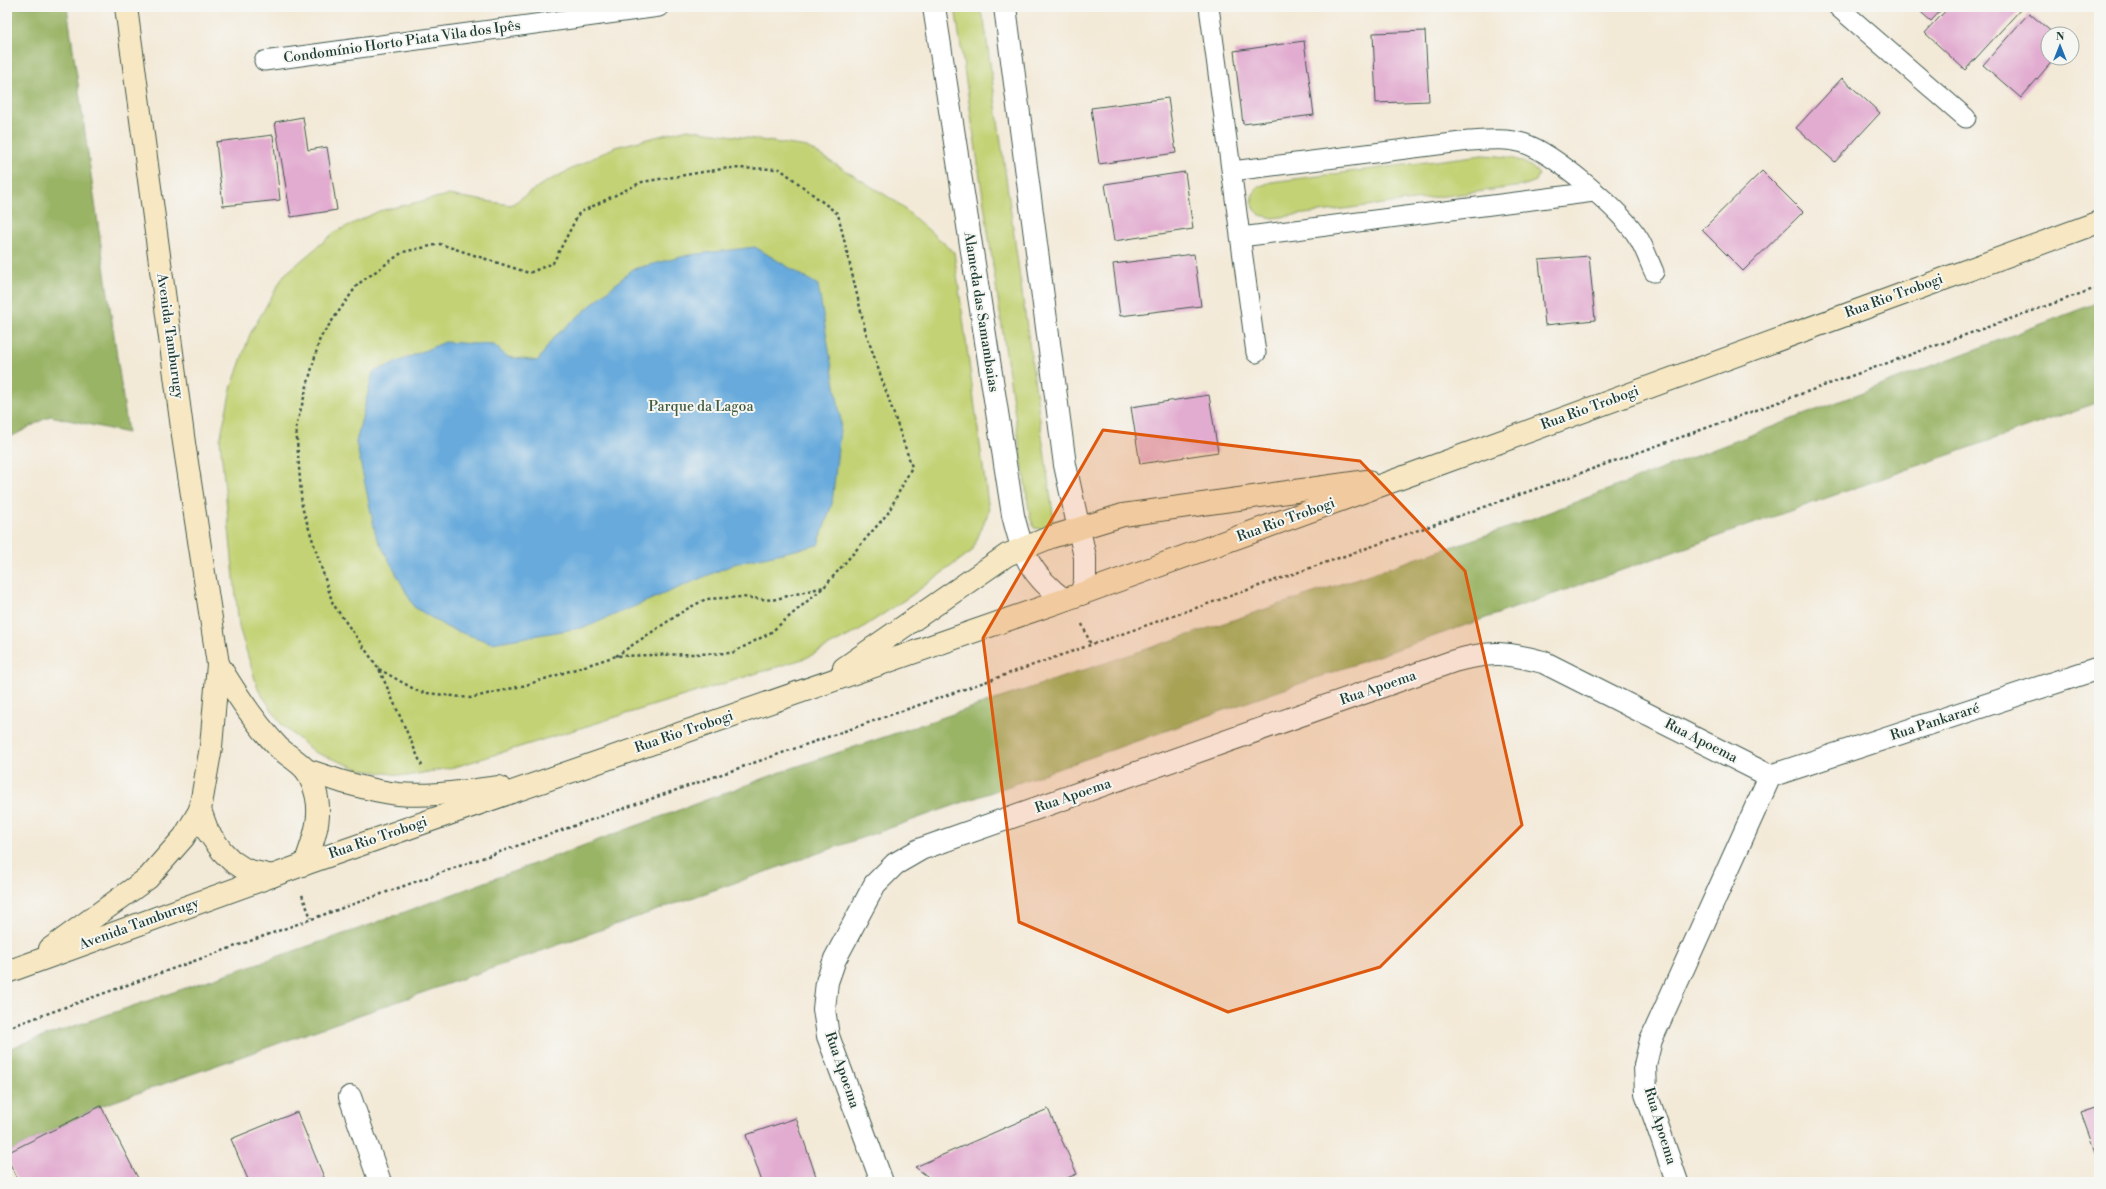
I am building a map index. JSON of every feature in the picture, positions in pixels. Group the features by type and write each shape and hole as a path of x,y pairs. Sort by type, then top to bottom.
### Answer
{"main road":[{"name":"Avenida Tamburugy","path":"126,7 184,444 218,664 211,748 200,810"},
{"name":"Rua Rio Trobogi","path":"305,864 1072,597 1415,473 1872,303 2099,222"},
{"path":"818,685 1007,555 1022,547 1077,528 1123,515 1415,473"},
{"name":"Avenida Tamburugy","path":"7,972 305,864 317,829 319,809 316,792 306,770 280,748 257,722 239,699 218,664"},
{"path":"306,770 360,787 399,794 434,794 541,782"},
{"path":"200,810 208,832 222,851 232,861 246,870 272,876"},
{"path":"28,964 148,878 184,837 200,810"}],"street":[{"name":"Alameda das Samambaias","path":"934,7 1013,515 1022,547 1035,575 1046,586 1072,597"},
{"path":"1004,7 1065,465 1077,528 1085,557 1086,570 1072,597"},
{"name":"Rua Apoema","path":"882,1182 828,1036 824,1008 827,982 835,959 875,884 895,864 922,849 1454,661 1482,654 1512,654 1543,662 1770,776 1651,1040 1645,1065 1646,1093 1677,1182"},
{"name":"Rua Pankararé","path":"1770,776 2099,668"},
{"path":"350,1097 380,1182"}],"lane":[{"name":"Condomínio Horto Piata Vila dos Ipês","path":"264,62 659,7"},
{"path":"1209,7 1256,353"},
{"path":"1838,7 1966,118"},
{"path":"1232,170 1468,141 1495,139 1523,143 1548,155 1622,216 1639,240 1654,272"},
{"path":"1241,237 1594,192"}],"path":[{"path":"434,794 379,669 333,604 302,507 296,427 320,338 358,284 403,252 440,244 529,273 554,263 579,214 642,182 728,168 780,169 838,214 866,333 912,467 888,513 825,586 770,633 732,652 616,656"},
{"path":"7,1028 468,863 1567,478 2099,287"},
{"path":"379,669 419,692 470,698 526,685 616,656 685,610 706,599 742,597 772,600 825,586"}],"highlighted area":[{"path":"1103,430 1360,461 1465,571 1522,825 1380,967 1228,1012 1019,922 983,638"}],"green space":[{"path":"7,7 67,7 128,433 50,416 7,439"},
{"path":"955,7 978,7 984,20 1053,514 1052,524 1044,529 1034,528 1030,517"},
{"name":"Parque da Lagoa","path":"688,129 807,147 895,201 954,252 989,511 972,551 909,597 856,632 806,658 455,767 407,776 362,770 314,752 281,724 258,689 239,627 220,440 231,389 250,334 284,275 335,232 379,211 448,195 511,205 542,184 615,147"},
{"path":"1482,155 1513,158 1527,164 1539,174 1536,181 1523,186 1273,218 1260,215 1253,207 1252,196 1258,187 1271,182"},
{"path":"2099,302 2099,402 101,1106 7,1153 7,1049 367,926 792,768 1513,526"}],"water":[{"path":"755,247 818,285 841,421 832,504 818,545 737,563 586,627 492,643 448,628 414,607 376,536 356,442 373,372 445,342 494,345 507,357 538,361 553,338 633,269 689,255"}],"building":[{"path":"1915,7 1944,7 1931,21"},
{"path":"1949,7 2018,7 2021,9 1965,70 1925,33"},
{"path":"2029,13 2044,26 2040,26 2040,66 2048,66 2021,98 1983,65"},
{"path":"1425,31 1429,101 1376,103 1373,33"},
{"path":"1304,41 1314,115 1243,124 1234,51"},
{"path":"1842,78 1880,113 1835,162 1796,128"},
{"path":"1168,98 1176,153 1099,164 1091,108"},
{"path":"303,117 308,150 327,147 337,210 291,217 275,122"},
{"path":"273,135 280,200 223,206 216,142"},
{"path":"1762,171 1803,212 1743,271 1702,230"},
{"path":"1185,172 1193,229 1114,241 1105,184"},
{"path":"1194,254 1201,306 1120,316 1113,264"},
{"path":"1589,256 1595,320 1545,325 1539,260"},
{"path":"1209,395 1218,452 1140,464 1131,407"},
{"path":"101,1106 140,1182 19,1182 7,1158 7,1153"},
{"path":"2099,1107 2099,1163 2081,1113"},
{"path":"1048,1109 1077,1174 1057,1182 929,1182 927,1176 915,1167"},
{"path":"297,1112 326,1182 249,1182 231,1139"},
{"path":"796,1118 818,1182 762,1182 746,1135"}]}
